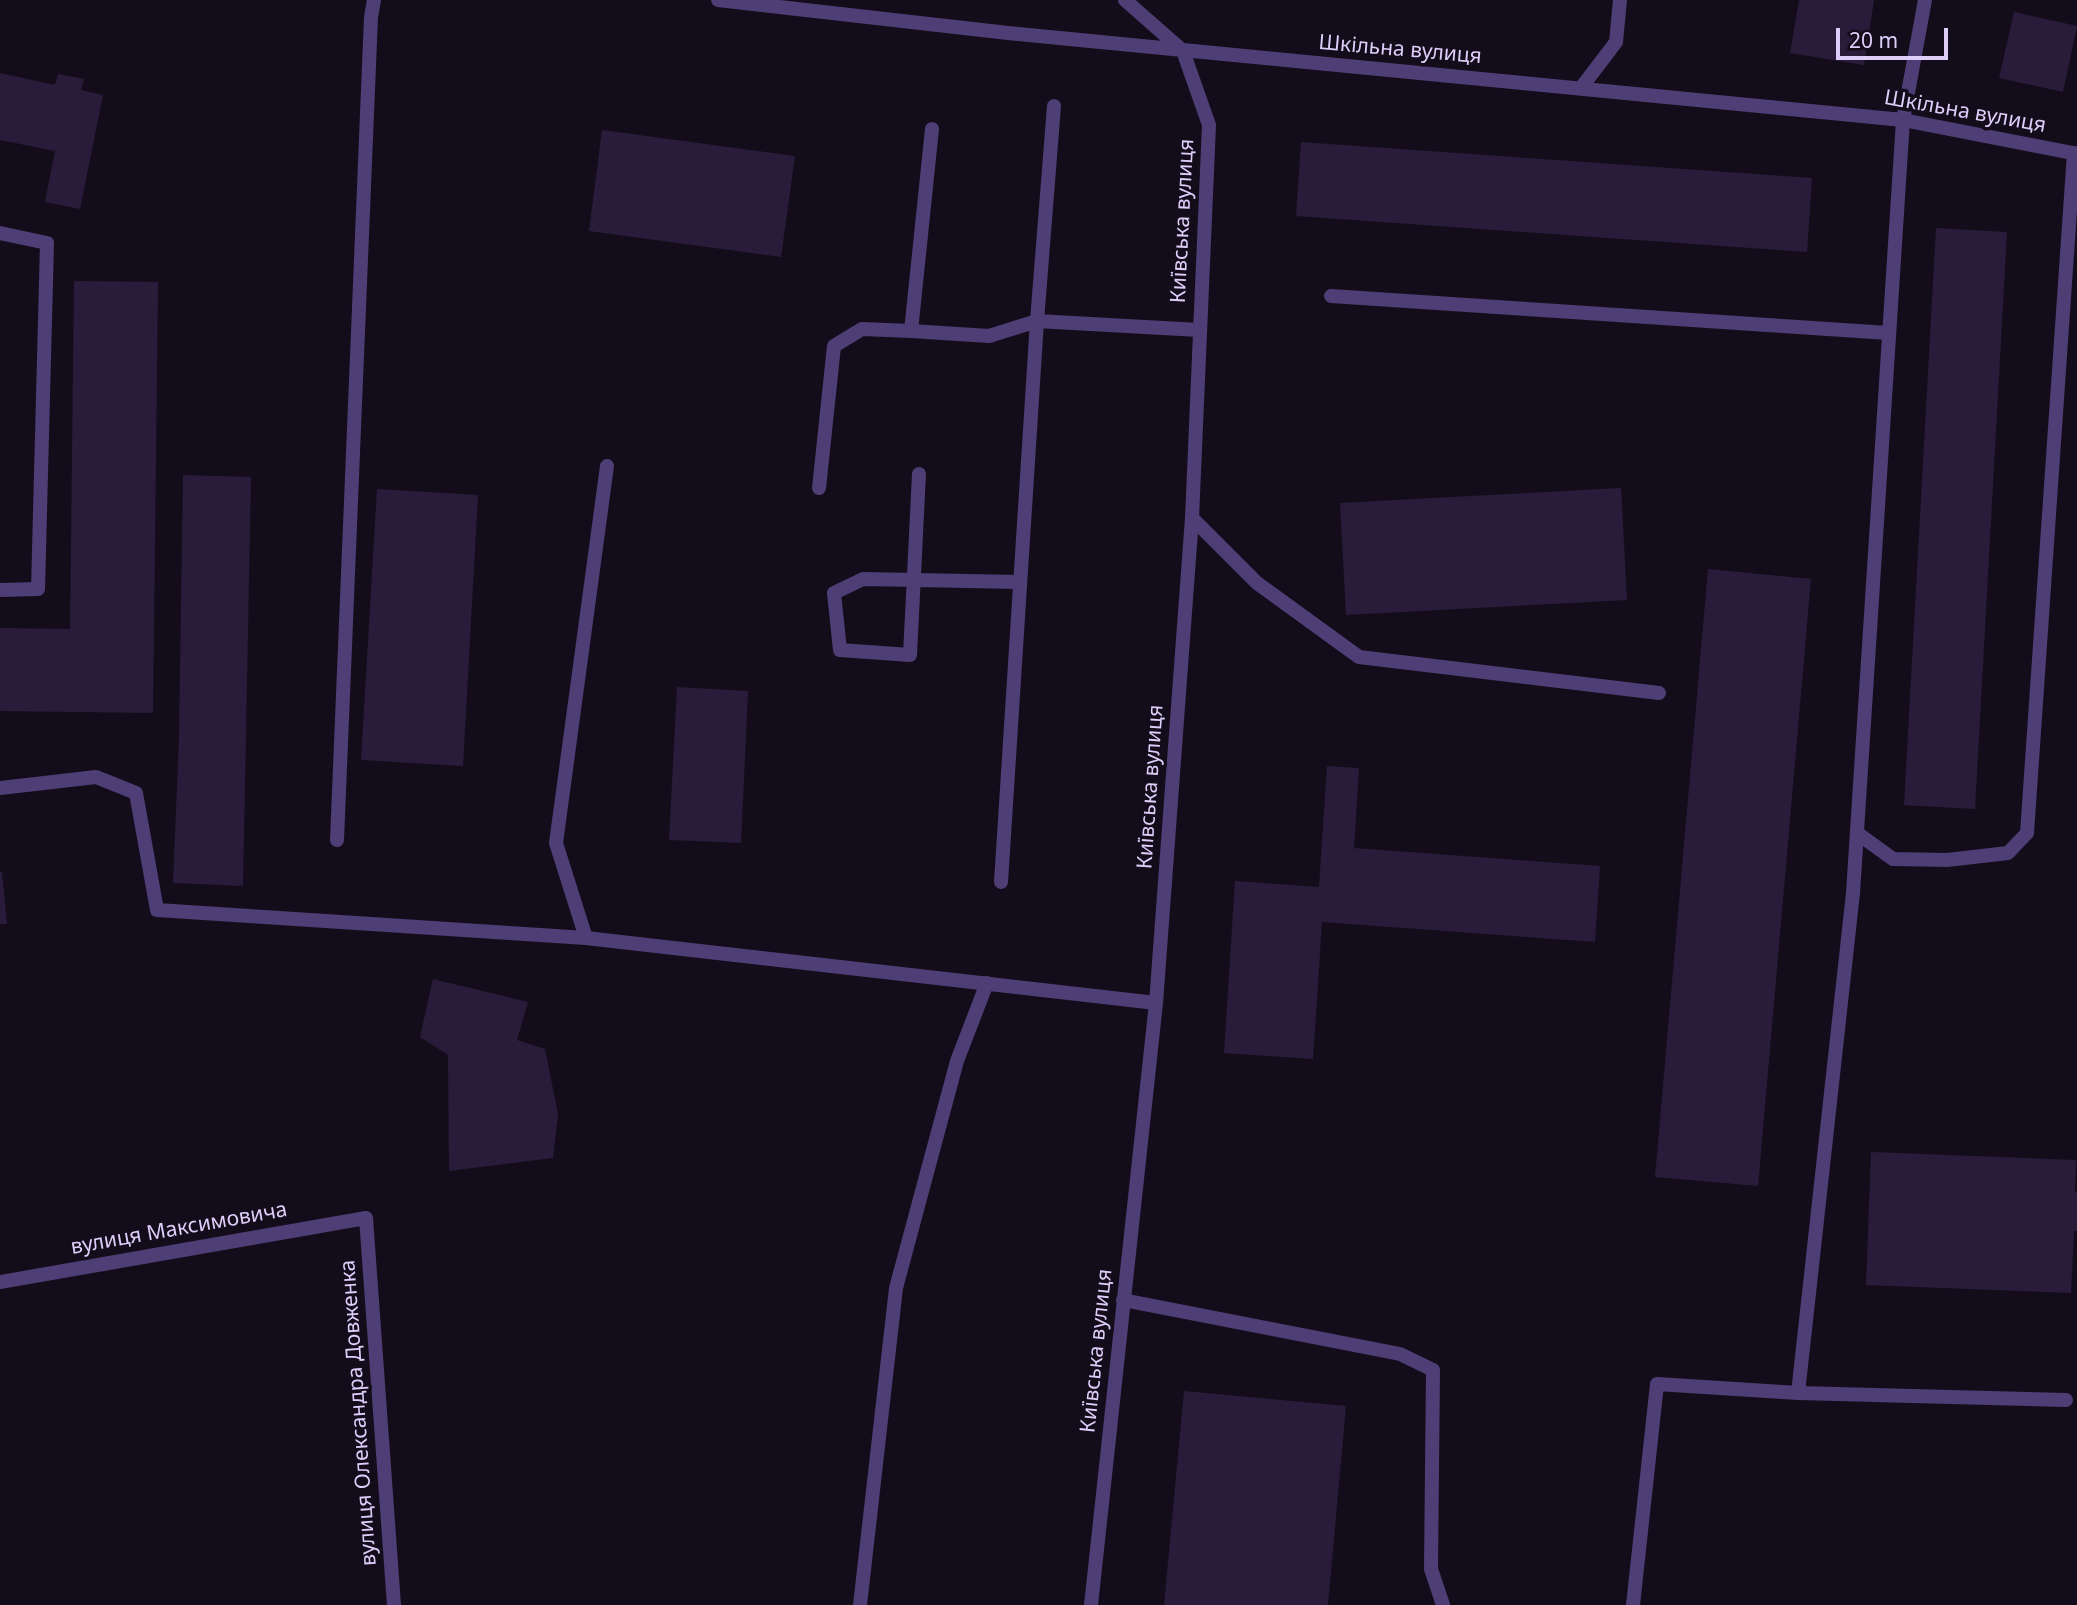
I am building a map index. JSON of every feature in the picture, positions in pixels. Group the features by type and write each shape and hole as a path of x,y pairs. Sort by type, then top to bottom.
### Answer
{"street":[{"path":"337,839 371,17 374,0"},
{"name":"Шкільна вулиця","path":"718,0 1183,51 1903,120 2075,153"},
{"name":"Київська вулиця","path":"1091,1605 1156,1003 1192,518 1209,125 1183,51 1125,0"},
{"path":"1581,88 1616,42 1620,0"},
{"path":"1798,1392 1853,893 1903,120 1926,0"},
{"path":"1001,882 1037,321 1054,106"},
{"path":"912,331 932,129"},
{"path":"1857,833 1893,859 1947,860 2008,853 2026,833 2075,153"},
{"path":"0,233 47,243 38,589 0,590"},
{"path":"1331,296 1888,333"},
{"path":"819,488 834,346 862,329 989,336 1037,321 1199,330"},
{"path":"586,938 556,843 607,466"},
{"path":"919,474 914,579 910,655 840,650 834,593 863,579 914,579 1020,582"},
{"path":"1192,518 1257,583 1359,657 1658,693"},
{"path":"0,788 96,777 136,793 157,910 586,938 1156,1003"},
{"path":"860,1605 896,1288 957,1061 987,984"},
{"name":"вулиця Максимовича","path":"0,1282 366,1218"},
{"name":"вулиця Олександра Довженка","path":"366,1218 394,1605"},
{"path":"1123,1300 1400,1354 1433,1370 1431,1569 1443,1605"},
{"path":"1633,1605 1657,1384 1798,1392 2066,1400"}],"building":[{"path":"1799,0 1874,0 1864,65 1790,53"},
{"path":"2014,12 2077,26 2063,92 1999,78"},
{"path":"0,73 55,85 58,74 84,79 81,90 103,95 80,209 45,202 55,151 0,140"},
{"path":"602,130 795,156 781,257 589,231"},
{"path":"1301,142 1812,178 1807,252 1296,216"},
{"path":"1936,228 2007,232 1975,809 1904,805"},
{"path":"74,281 158,282 153,713 0,711 0,628 70,629"},
{"path":"183,475 251,477 243,886 173,883 179,737"},
{"path":"1621,488 1627,600 1346,615 1340,503"},
{"path":"377,489 478,495 463,766 361,760"},
{"path":"1708,569 1811,579 1758,1186 1655,1177"},
{"path":"677,687 748,691 741,843 669,840"},
{"path":"1327,766 1359,768 1354,848 1600,866 1595,942 1322,922 1313,1059 1224,1053 1235,881 1319,887"},
{"path":"2,872 7,924 0,924"},
{"path":"433,979 528,1002 517,1040 545,1049 558,1114 553,1158 449,1171 448,1055 420,1037"},
{"path":"1871,1152 2076,1160 2077,1231 2074,1231 2071,1293 1866,1285"},
{"path":"1184,1391 1346,1406 1328,1605 1164,1605"}]}
